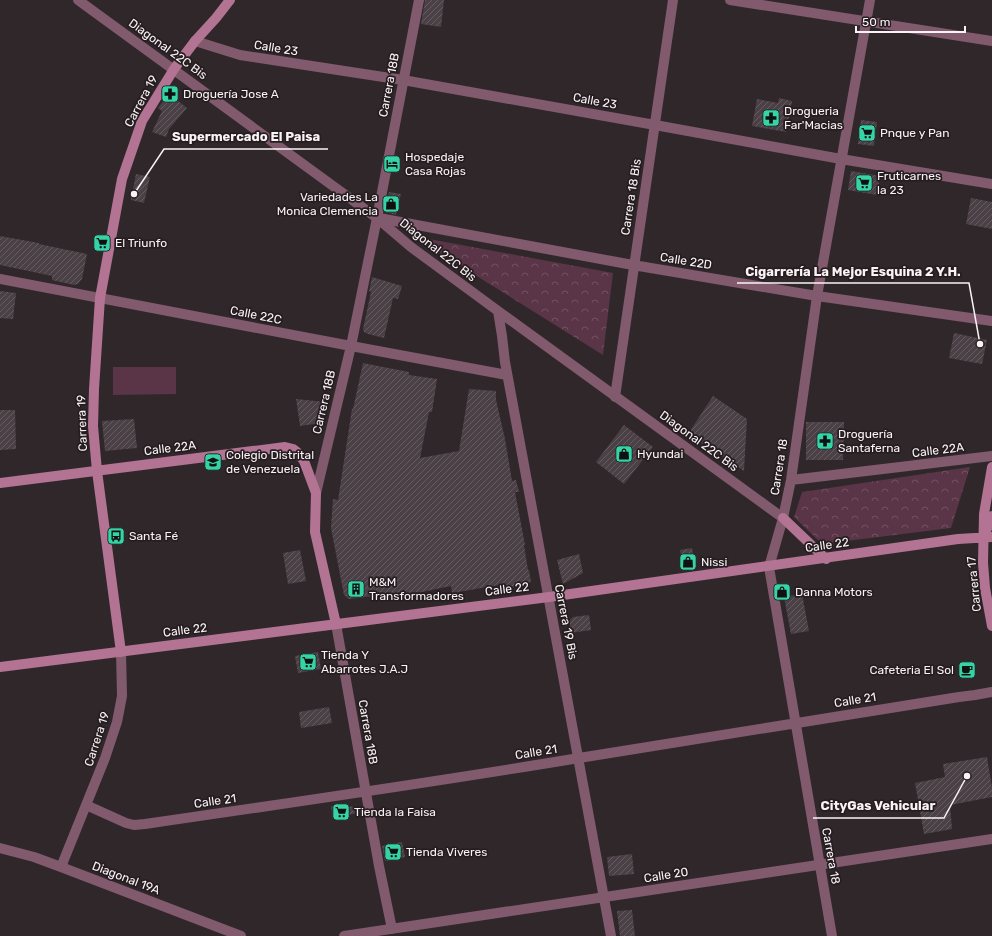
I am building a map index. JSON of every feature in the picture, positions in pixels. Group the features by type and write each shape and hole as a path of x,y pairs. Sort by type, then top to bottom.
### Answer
{"street":[{"name":"Diagonal 22C Bis","path":"78,0 377,218 411,247 498,312 783,518"},
{"name":"Carrera 19","path":"61,867 105,758 117,722 122,696 121,652 97,471 94,426 94,389 100,298 122,179 142,121 174,69 195,41 230,0"},
{"name":"Carrera 18B","path":"392,929 336,624 315,532 316,493 351,346 418,0"},
{"name":"Carrera 18 Bis","path":"615,397 673,0"},
{"path":"730,0 992,41"},
{"name":"Carrera 18","path":"832,936 769,567 783,518 791,480 817,296 870,0"},
{"name":"Calle 23","path":"195,41 240,55 403,80 841,159 992,184"},
{"name":"Calle 22D","path":"377,218 634,265 817,296 992,321"},
{"name":"Calle 22C","path":"0,279 351,346 507,374"},
{"name":"Carrera 19 Bis","path":"498,312 507,374 611,936"},
{"name":"Calle 22A","path":"0,483 285,447 293,449 304,461 316,493"},
{"name":"Calle 22A","path":"791,480 992,456"},
{"name":"Carrera 17","path":"988,538 984,514 992,467"},
{"name":"Carrera 17","path":"992,516 983,563 985,588 992,626"},
{"path":"783,518 826,559"},
{"name":"Calle 22","path":"0,667 549,597 958,540 988,538"},
{"name":"Calle 21","path":"86,805 126,823 134,825 145,824 366,792 992,692"},
{"name":"Calle 20","path":"344,936 992,839"},
{"name":"Diagonal 19A","path":"0,848 34,857 241,936"}],"green space":[{"path":"413,236 613,273 603,355"},
{"path":"113,367 176,367 176,394 113,395"},
{"path":"970,467 951,528 822,544 794,517 802,492"}],"building":[{"path":"425,0 444,0 441,27 421,24"},
{"path":"172,96 187,108 169,129 166,137 152,132 162,111 158,108 164,100"},
{"name":"Drogueria Far'Macias","path":"779,98 792,101 786,132 752,126 757,99 778,103"},
{"name":"Pnque y Pan","path":"861,120 877,122 874,146 858,144"},
{"name":"Fruticarnes la 23","path":"851,171 880,176 877,195 848,190"},
{"path":"136,174 150,177 144,203 131,200"},
{"name":"Variedades La Monica Clemencia","path":"389,192 401,194 396,215 385,212"},
{"path":"971,198 992,202 992,229 966,224"},
{"path":"0,236 87,254 82,279 78,284 74,285 52,280 52,276 0,265"},
{"path":"372,277 402,286 398,299 393,298 384,338 368,334 364,332 363,329 371,292 369,291"},
{"path":"0,291 16,293 13,319 0,318"},
{"path":"954,333 987,340 982,364 949,358"},
{"path":"363,363 409,372 409,375 437,379 432,412 429,412 420,458 459,451 469,389 496,391 496,400 505,439 512,481 516,480 519,492 515,492 531,582 526,585 505,588 505,584 452,593 451,586 406,596 405,592 349,599 344,595 331,528 333,499 338,500 352,409"},
{"path":"713,396 747,419 744,471 688,434"},
{"path":"296,399 325,402 323,417 314,424 300,426"},
{"path":"0,410 15,410 16,449 0,450"},
{"path":"134,419 137,448 105,451 102,421"},
{"name":"Droguería Santaferna","path":"806,422 844,422 843,460 806,460"},
{"name":"Hyundai","path":"624,425 653,447 624,484 596,462"},
{"path":"692,548 695,564 683,566 680,550"},
{"path":"300,550 306,581 288,584 283,553"},
{"path":"579,554 583,573 563,584 557,560"},
{"path":"802,594 809,631 791,634 784,597"},
{"path":"589,615 591,630 570,633 570,620 573,617"},
{"name":"Tienda Y Abarrotes J.A.J","path":"318,652 321,669 298,673 295,656"},
{"path":"329,707 332,723 301,728 299,712"},
{"path":"987,757 992,797 950,805 952,829 924,834 915,783 945,777 943,764"},
{"name":"Tienda la Faisa","path":"331,806 362,807 363,812 333,818"},
{"name":"Tienda Viveres","path":"402,842 405,857 385,861 382,846"},
{"path":"632,854 634,874 609,876 607,857"},
{"path":"632,910 635,936 620,936 617,911"}],"place":[{"name":"Droguería Jose A","path":"170,94"},
{"name":"Drogueria Far'Macias","path":"771,118"},
{"name":"Pnque y Pan","path":"867,133"},
{"name":"Hospedaje Casa Rojas","path":"392,164"},
{"name":"Fruticarnes la 23","path":"864,183"},
{"name":"Supermercado El Paisa","path":"134,194"},
{"name":"Variedades La Monica Clemencia","path":"391,204"},
{"name":"El Triunfo","path":"102,243"},
{"name":"Cigarrería La Mejor Esquina 2 Y.H.","path":"980,344"},
{"name":"Droguería Santaferna","path":"825,441"},
{"name":"Hyundai","path":"624,454"},
{"name":"Colegio Distrital de Venezuela","path":"213,462"},
{"name":"Santa Fé","path":"116,536"},
{"name":"Nissi","path":"688,562"},
{"name":"M&M Transformadores","path":"356,589"},
{"name":"Danna Motors","path":"782,592"},
{"name":"Tienda Y Abarrotes J.A.J","path":"308,662"},
{"name":"Cafeteria El Sol","path":"967,670"},
{"name":"CityGas Vehicular","path":"967,776"},
{"name":"Tienda la Faisa","path":"341,812"},
{"name":"Tienda Viveres","path":"393,852"}]}
